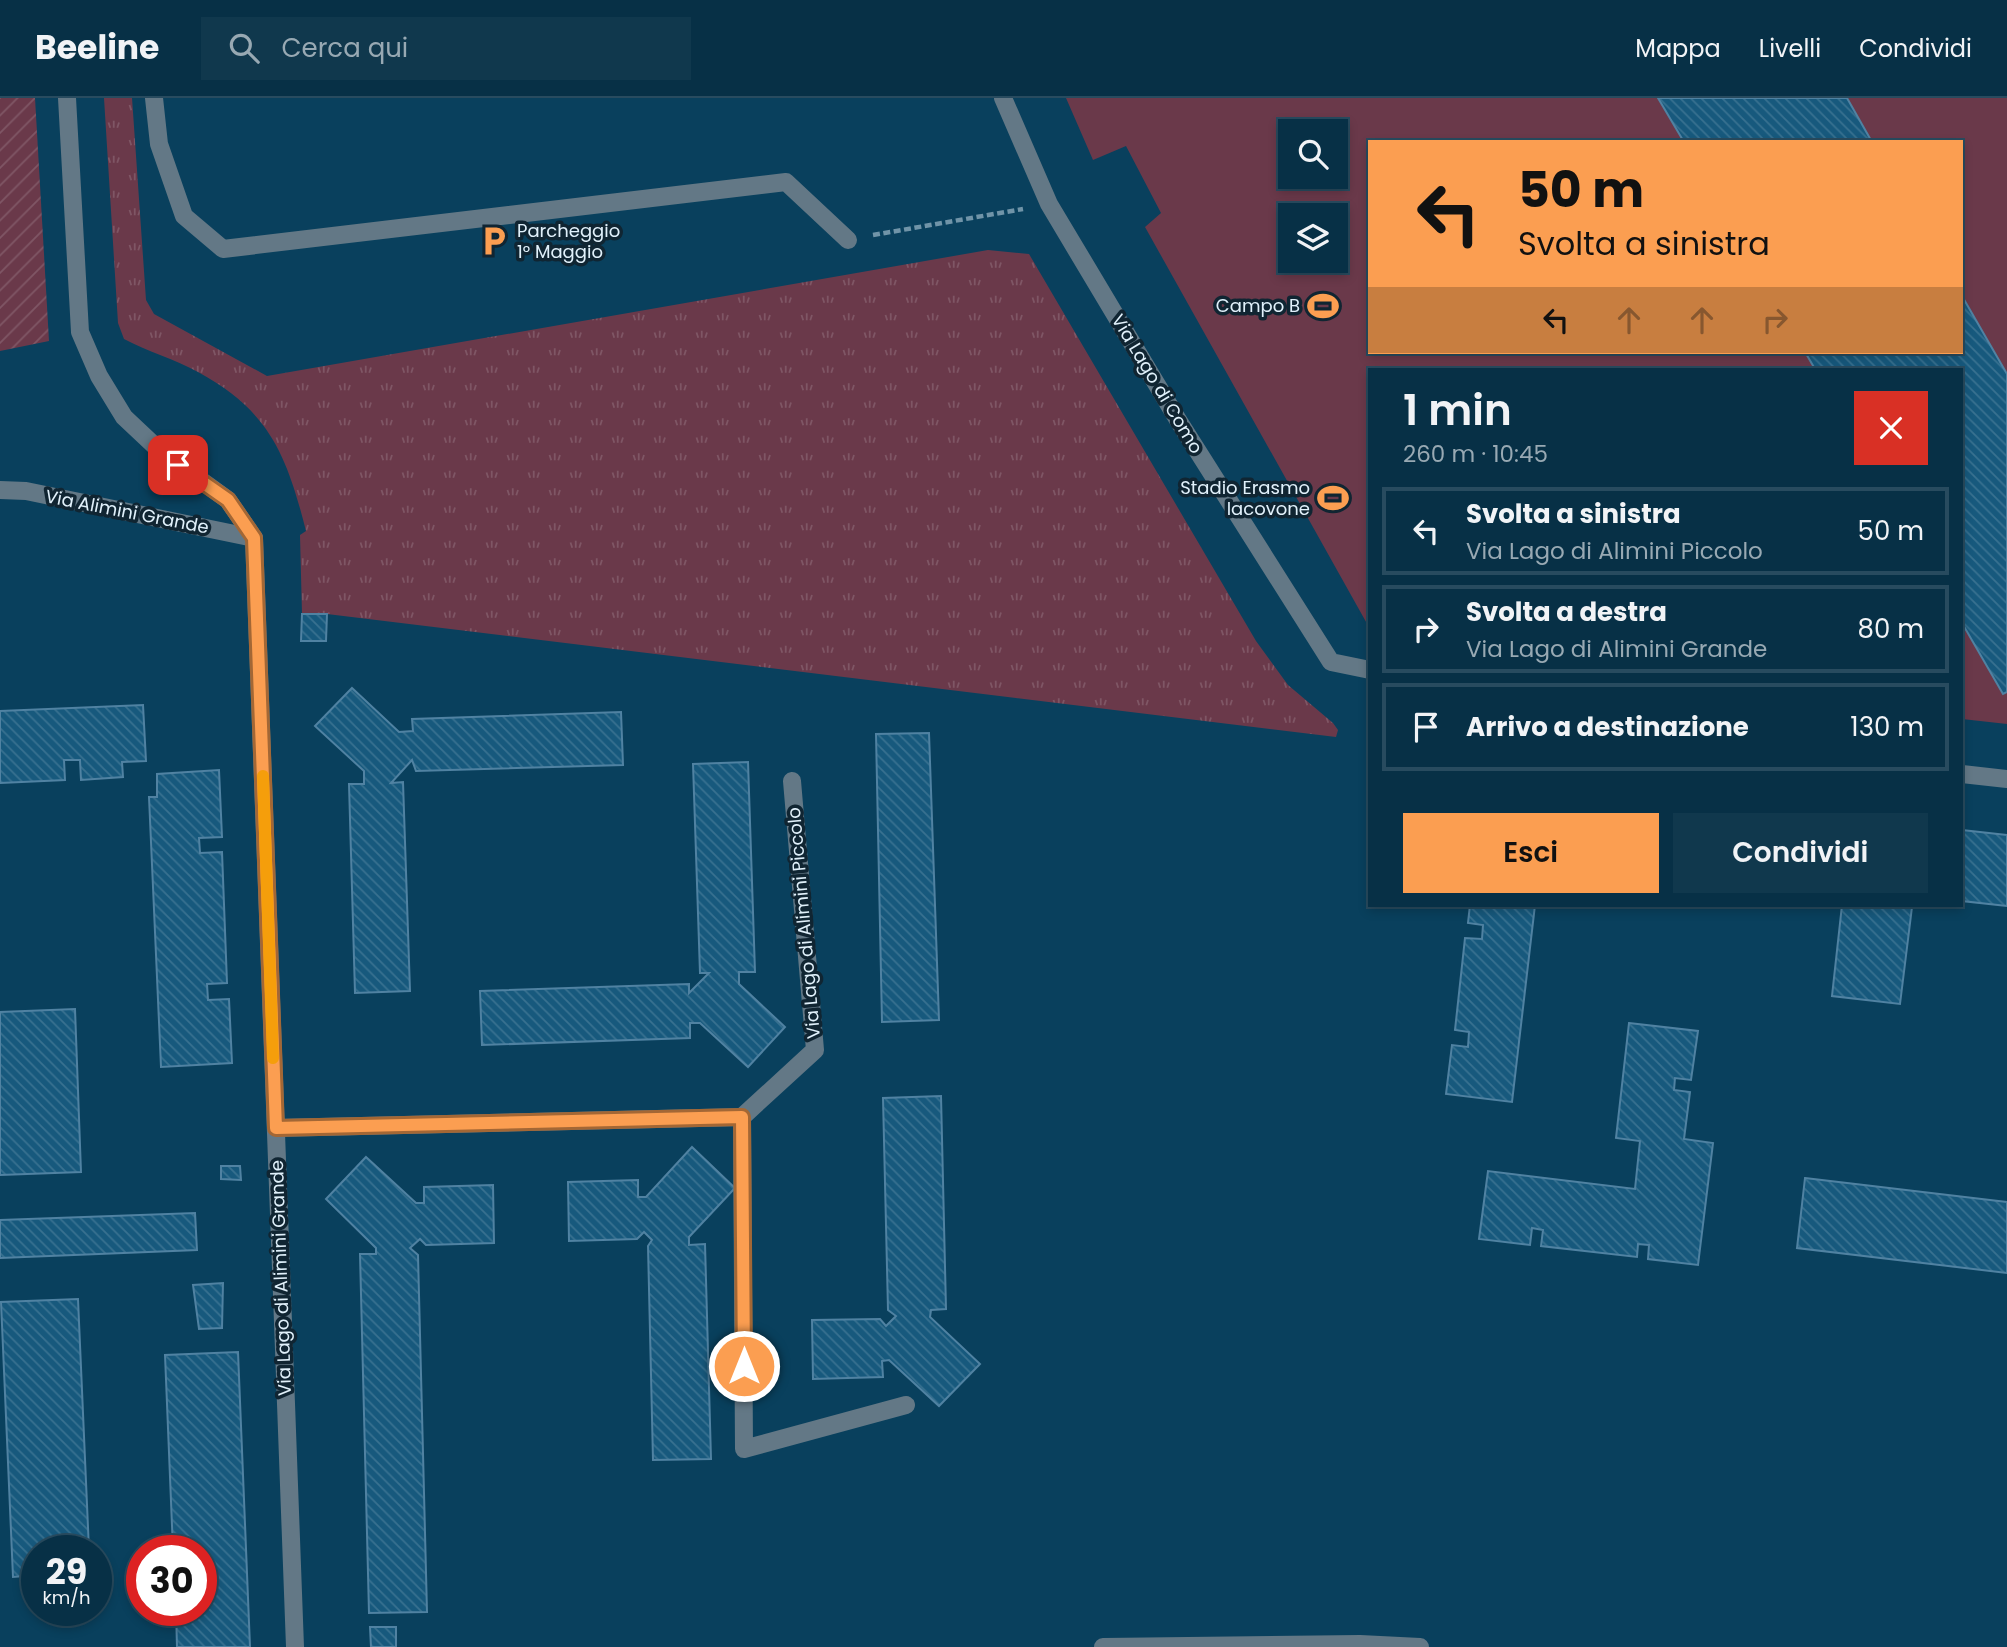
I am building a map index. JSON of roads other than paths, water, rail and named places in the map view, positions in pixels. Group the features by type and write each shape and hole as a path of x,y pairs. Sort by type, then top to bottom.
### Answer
{"street":[{"path":"67,98 80,332 94,365 124,417 158,449 228,500 254,538"},
{"path":"154,98 159,144 184,216 223,249 786,181 848,240"},
{"name":"Via Lago di Como","path":"1003,98 1049,204 1178,419 1331,662 1368,670"},
{"name":"Via Alimini Grande","path":"0,490 26,491 254,538"},
{"name":"Via Lago di Alimini Grande","path":"254,538 295,1647"},
{"path":"1963,774 2007,779"},
{"name":"Via Lago di Alimini Piccolo","path":"742,1117 815,1050 792,780"},
{"path":"276,1128 742,1117 744,1450 905,1405"},
{"path":"1103,1647 1360,1644 1420,1647"}],"place":[{"name":"Parcheggio 1° Maggio","path":"494,241"},
{"name":"Campo B","path":"1323,306"},
{"name":"Stadio Erasmo Iacovone","path":"1333,498"}]}
